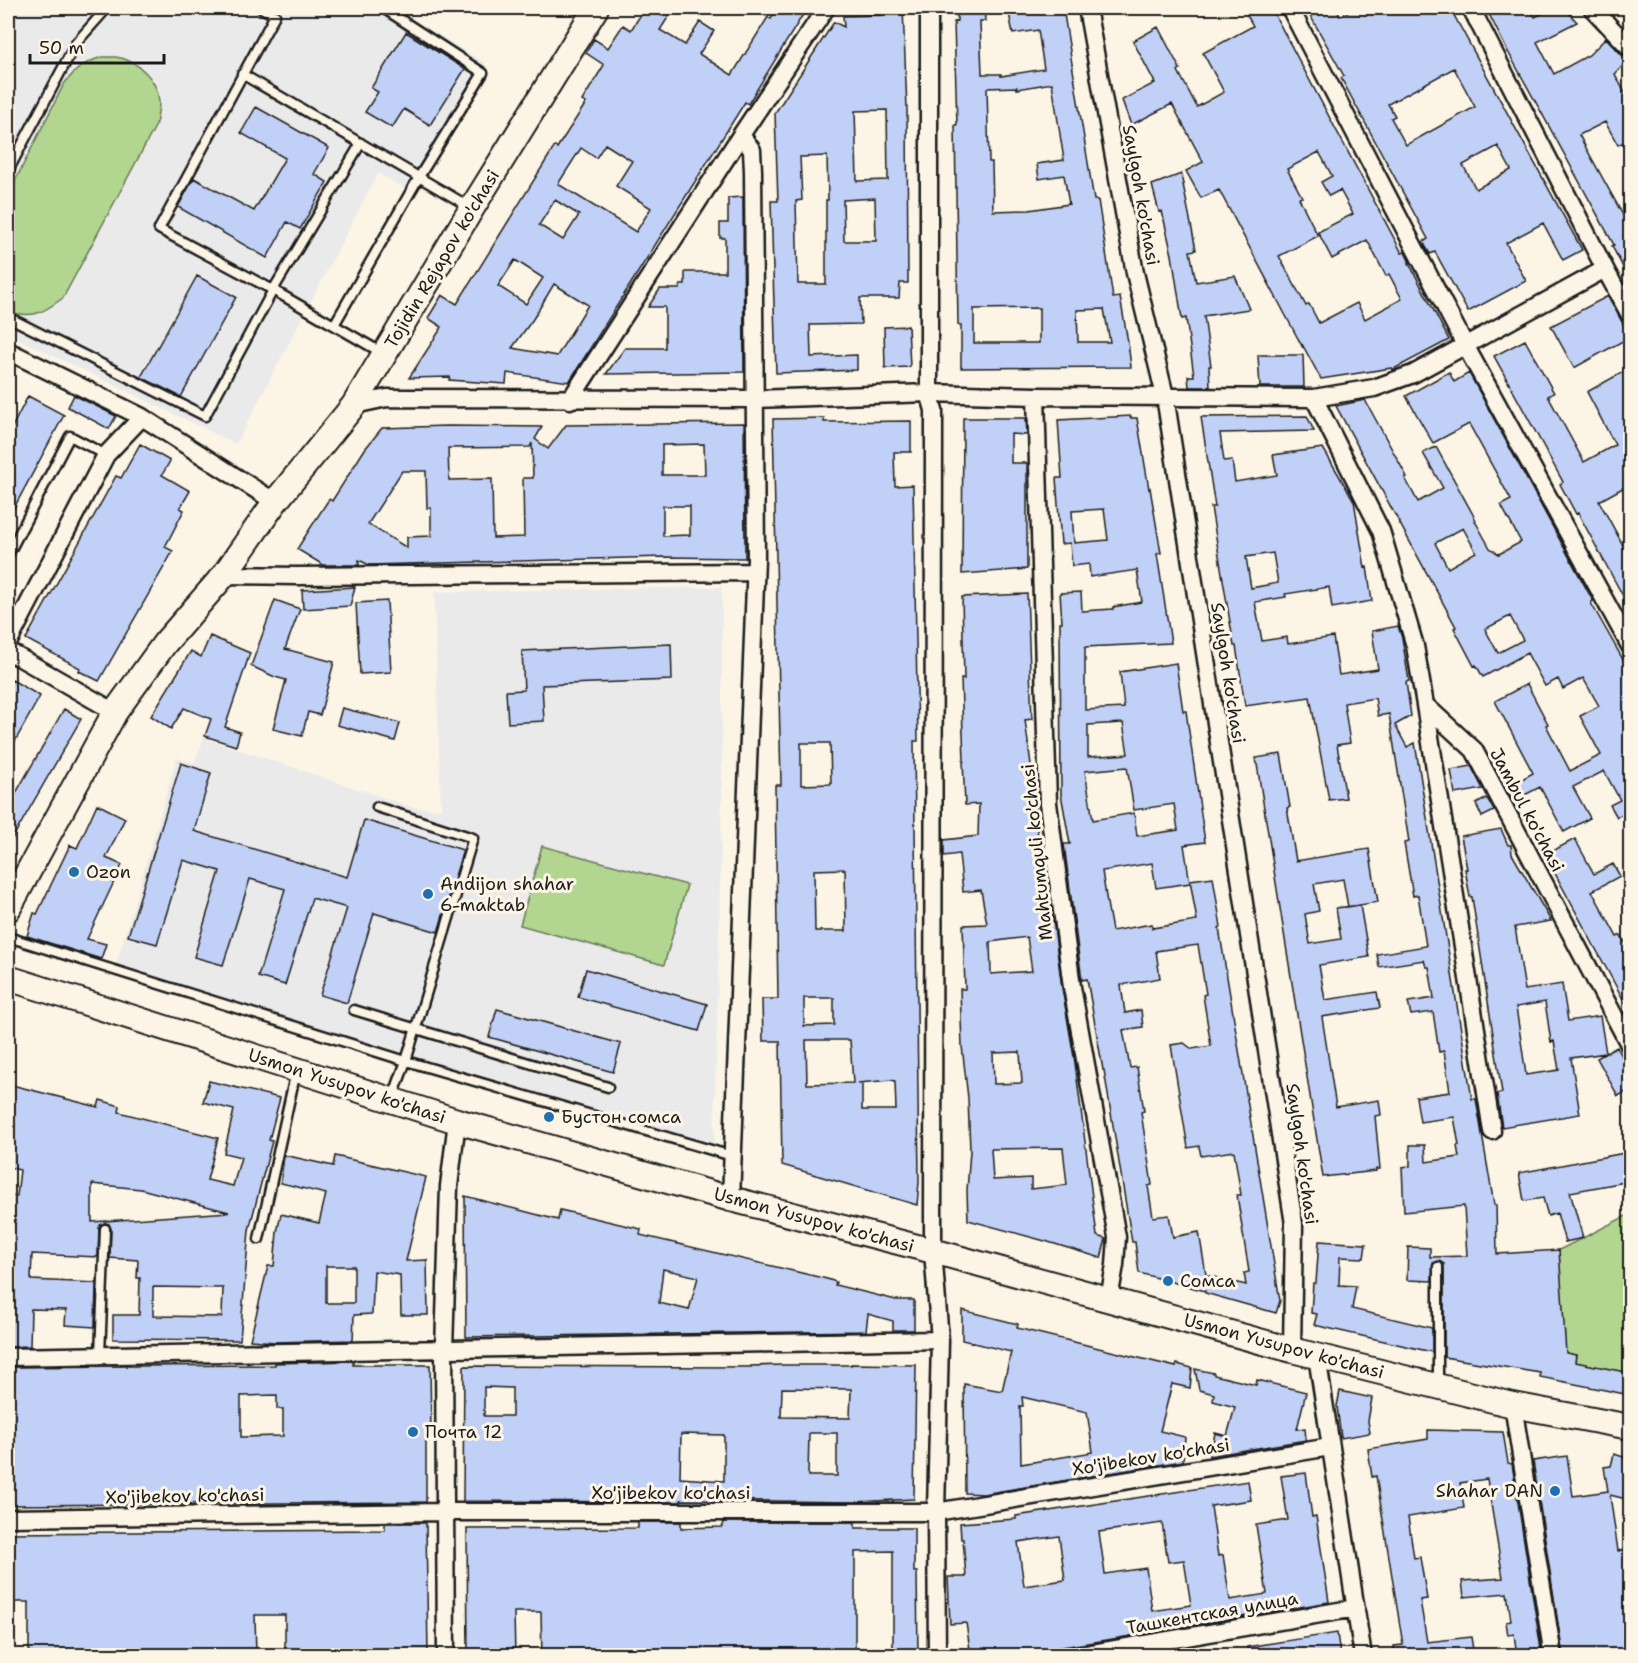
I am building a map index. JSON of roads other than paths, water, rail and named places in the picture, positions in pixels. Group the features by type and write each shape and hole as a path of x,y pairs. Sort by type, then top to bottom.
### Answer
{"main road":[{"name":"Tojidin Rejapov ko'chasi","path":"8,909 115,712 165,643 224,575 275,502 354,405 596,8"},
{"name":"Usmon Yusupov ko'chasi","path":"8,978 457,1121 731,1198 1292,1350 1514,1405 1630,1427"}],"street":[{"path":"570,400 826,8"},
{"path":"929,8 929,393 934,410 933,1251 940,1340 936,1512 937,1656"},
{"name":"Saylgoh ko'chasi","path":"1087,8 1134,273 1164,396 1294,1224 1292,1350"},
{"path":"1290,8 1465,345 1630,646"},
{"path":"1471,8 1630,315"},
{"path":"1592,8 1630,48"},
{"path":"731,1198 756,559 753,171 752,150 741,135"},
{"path":"354,405 387,398 754,399 929,393 1314,398 1374,388 1413,374 1605,269"},
{"path":"8,351 142,417 275,502"},
{"name":"Mahtumquli ko'chasi","path":"1036,396 1048,803 1072,987 1117,1237 1109,1299"},
{"path":"1314,398 1381,531 1415,646 1492,1131"},
{"path":"8,643 106,455 142,417"},
{"path":"224,575 755,572"},
{"path":"8,651 115,712"},
{"name":"Jambul ko'chasi","path":"1425,705 1474,750 1630,1046"},
{"path":"446,1656 444,1350 449,1186 457,1121"},
{"path":"8,1357 940,1340"},
{"path":"1317,1356 1363,1656"},
{"path":"1514,1405 1553,1656"},
{"name":"Xo'jibekov ko'chasi","path":"8,1518 445,1512 936,1512 1330,1447"},
{"name":"Ташкентская улица","path":"1075,1656 1356,1608"}],"lane":[{"path":"8,171 76,43 107,8"},
{"path":"261,8 275,15 159,229 273,290 384,354"},
{"path":"334,325 419,177 483,73 383,8"},
{"path":"242,74 472,208"},
{"path":"8,317 205,416 273,290 361,143"},
{"path":"8,555 70,436 106,455"},
{"path":"377,807 473,838 392,1101"},
{"path":"8,938 406,1061 732,1156"},
{"path":"354,1010 608,1087"},
{"path":"259,1239 296,1070"},
{"path":"100,1355 105,1229"},
{"path":"1438,1267 1438,1386"}],"place":[{"name":"Ozon","path":"74,872"},
{"name":"Andijon shahar 6-maktab","path":"428,894"},
{"name":"Бустон сомса","path":"549,1117"},
{"name":"Сомса","path":"1168,1281"},
{"name":"Почта 12","path":"413,1432"},
{"name":"Shahar DAN","path":"1555,1491"}]}
